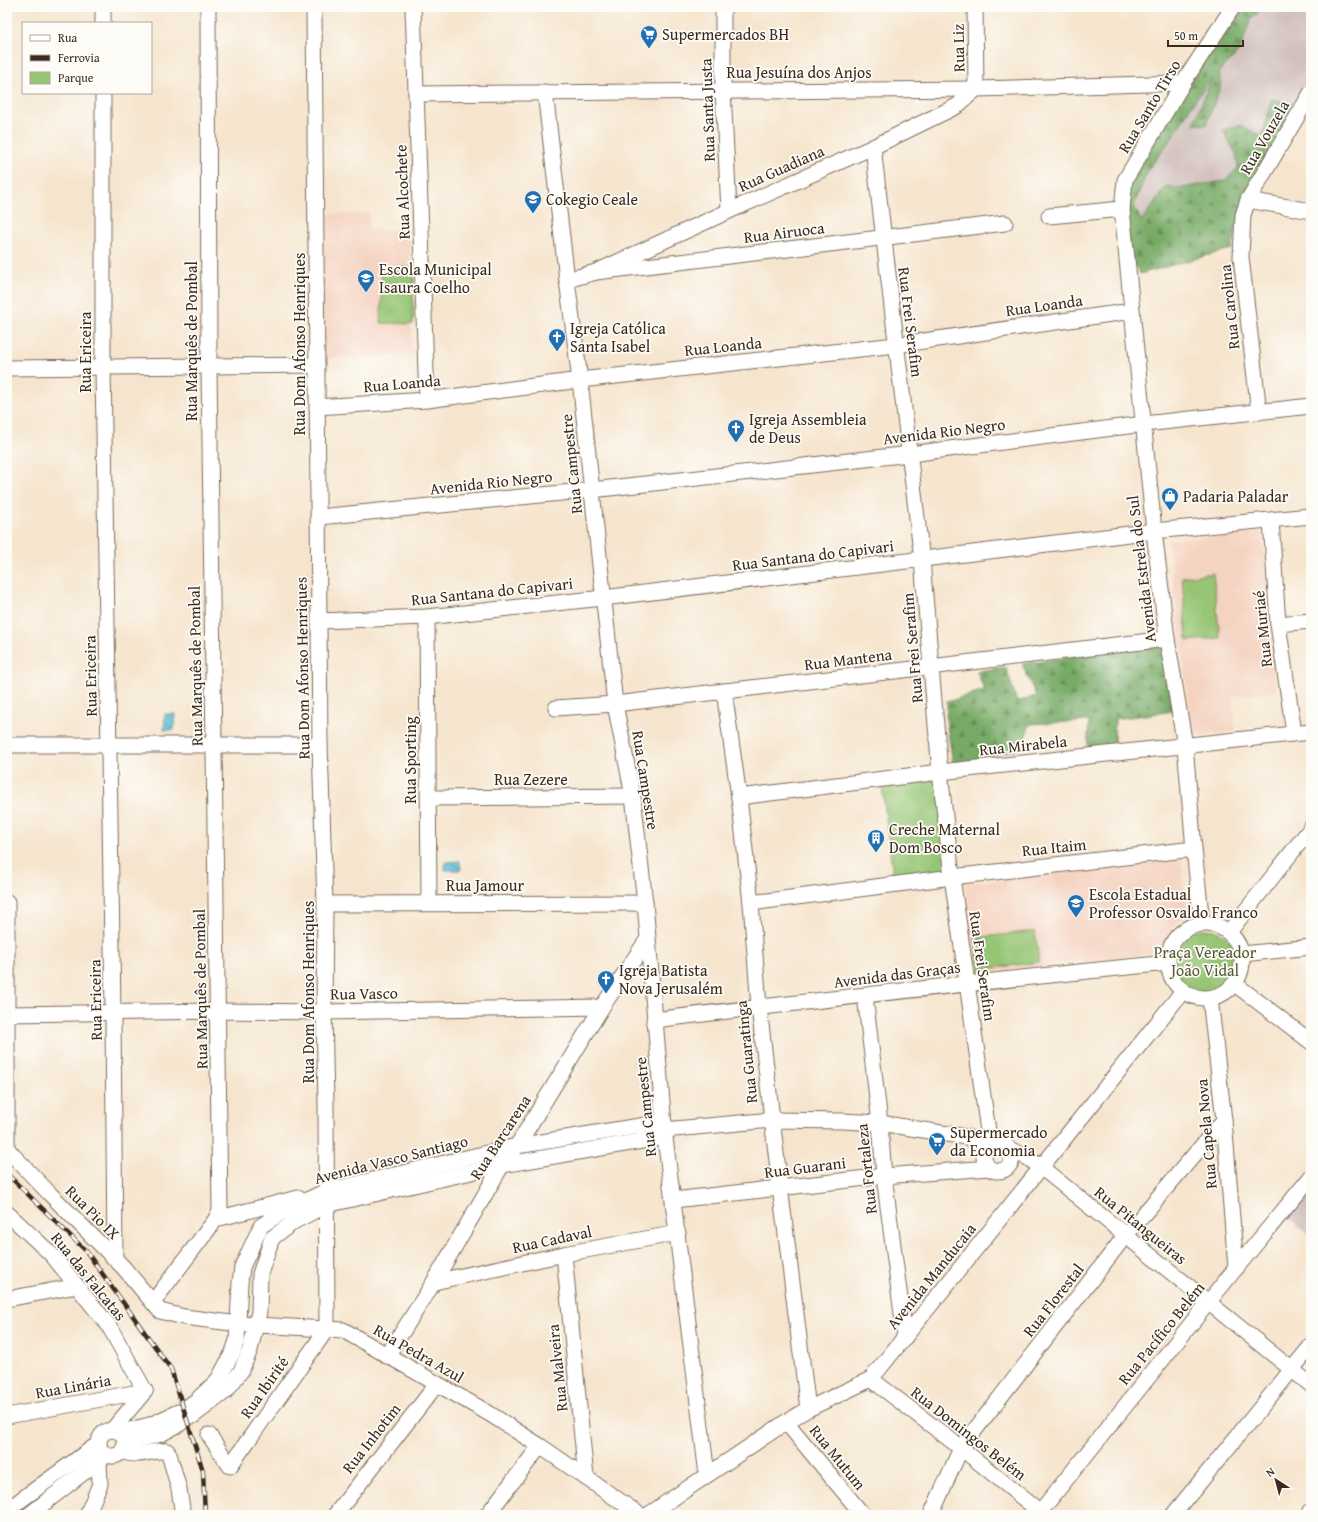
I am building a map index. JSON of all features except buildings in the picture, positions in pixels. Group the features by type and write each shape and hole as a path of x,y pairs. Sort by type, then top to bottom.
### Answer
{"street":[{"path":"103,7 103,22"},
{"name":"Rua Marquês de Pombal","path":"153,1302 216,1218 220,1210 209,366 208,7"},
{"name":"Rua Dom Afonso Henriques","path":"314,7 320,745 326,904 324,1012 327,1329"},
{"name":"Rua Alcochete","path":"413,7 427,400"},
{"name":"Rua Santa Justa","path":"722,7 723,91 729,211"},
{"name":"Rua Liz","path":"975,7 976,88"},
{"name":"Rua Santo Tirso","path":"1122,209 1125,180 1183,83 1233,7"},
{"name":"Rua Jesuína dos Anjos","path":"416,94 976,88 1183,83"},
{"name":"Rua Guadiana","path":"596,272 873,147 957,106 976,88"},
{"name":"Rua Campestre","path":"545,92 580,380 615,704 633,796 645,903 664,1130 674,1200 707,1475"},
{"name":"Rua Vouzela","path":"1248,200 1311,93"},
{"name":"Rua Ericeira","path":"103,94 103,367 114,1012 115,1259"},
{"name":"Rua Frei Serafim","path":"873,147 922,560 940,772 952,877 968,983 989,1147"},
{"path":"1248,200 1311,211"},
{"name":"Rua Carolina","path":"1248,200 1243,215 1241,257 1259,412"},
{"path":"1049,216 1122,209"},
{"name":"Avenida Estrela do Sul","path":"1122,209 1154,531 1167,639 1185,746 1202,924"},
{"name":"Rua Airuoca","path":"567,280 596,272 1005,223"},
{"name":"Rua Loanda","path":"317,407 427,400 580,380 896,345 1132,311"},
{"path":"7,368 317,365"},
{"name":"Avenida Rio Negro","path":"318,517 592,490 910,454 1144,424 1311,406"},
{"name":"Rua Santana do Capivari","path":"319,621 427,616 603,598 1154,531 1311,516"},
{"name":"Rua Muriaé","path":"1271,521 1278,624 1294,733"},
{"name":"Rua Sporting","path":"427,616 429,903"},
{"path":"1278,624 1311,621"},
{"name":"Rua Mantena","path":"556,708 615,704 1167,639"},
{"name":"Rua Guaratinga","path":"724,691 739,797 751,903 759,1007 808,1409"},
{"name":"Rua Mirabela","path":"739,797 940,772 1311,732"},
{"path":"7,745 320,745"},
{"name":"Rua Zezere","path":"428,798 633,796"},
{"path":"1229,932 1311,828"},
{"name":"Rua Itaim","path":"751,903 952,877 1194,849"},
{"path":"7,902 7,1149"},
{"name":"Rua Jamour","path":"326,904 645,903"},
{"path":"1202,924 1216,926 1229,932 1235,939 1242,954 1242,967 1239,977 1234,984 1219,996 1210,998 1192,996 1183,991 1172,979 1168,963 1168,954 1177,937 1184,930 1202,924"},
{"name":"Rua Barcarena","path":"387,1356 434,1282 502,1165 517,1146 602,1007 648,940"},
{"path":"1242,954 1311,947"},
{"name":"Avenida das Graças","path":"654,1020 968,983 1168,963"},
{"path":"1234,984 1311,1042"},
{"name":"Avenida Manducaia","path":"648,1515 786,1422 808,1409 871,1379 1038,1166 1183,991"},
{"name":"Rua Fortaleza","path":"865,996 880,1123 884,1176 905,1337"},
{"name":"Rua Capela Nova","path":"1210,998 1224,1120 1236,1268"},
{"name":"Rua Vasco","path":"8,1014 218,1011 324,1012 602,1007"},
{"name":"Avenida Vasco Santiago","path":"101,1453 99,1440 104,1432 120,1439 161,1434 185,1414 218,1380 233,1352 237,1340 242,1267 261,1226 279,1214 326,1198 517,1146 664,1130 772,1120 843,1120 880,1123 974,1139 989,1147"},
{"name":"Rua Florestal","path":"931,1515 961,1448 1126,1236 1224,1120"},
{"name":"Avenida Vasco Santiago","path":"185,1414 226,1391 241,1371 250,1350 256,1325 260,1274 272,1238 326,1198 502,1165 664,1130"},
{"path":"989,1168 986,1165 983,1156 989,1147 994,1143 1002,1144 1028,1158 1038,1166"},
{"name":"Rua Pio IX","path":"7,1149 115,1259 153,1302"},
{"path":"1009,1149 1012,1157 1009,1165"},
{"name":"Rua Guarani","path":"674,1200 884,1176 989,1168 998,1172 1006,1169 1009,1165 1038,1166"},
{"name":"Rua Pitangueiras","path":"1038,1166 1311,1385"},
{"name":"Rua Pacífico Belém","path":"1042,1514 1208,1303 1311,1177"},
{"path":"216,1218 249,1210 326,1198"},
{"path":"249,1210 261,1220 261,1226"},
{"name":"Rua das Falcatas","path":"7,1213 52,1255 109,1326 145,1391"},
{"name":"Rua Cadaval","path":"434,1282 564,1254 678,1233"},
{"name":"Rua Malveira","path":"564,1254 586,1478"},
{"path":"7,1299 77,1286"},
{"name":"Rua Pedra Azul","path":"153,1302 160,1311 184,1317 238,1324 343,1330 490,1414 540,1446 640,1515"},
{"name":"Rua Ibirité","path":"209,1434 230,1466 327,1329"},
{"path":"1173,1515 1311,1346"},
{"name":"Rua Domingos Belém","path":"871,1379 961,1448 1042,1514"},
{"name":"Rua Inhotim","path":"335,1515 437,1384"},
{"path":"145,1391 120,1439 129,1454 142,1455 167,1450 179,1489 183,1515"},
{"name":"Rua Linária","path":"7,1416 145,1391"},
{"name":"Rua Mutum","path":"786,1422 862,1515"},
{"name":"Avenida Vasco Santiago","path":"7,1510 101,1453 114,1456 120,1439"},
{"path":"486,1515 540,1446"},
{"path":"87,1515 100,1484 101,1453"},
{"name":"Avenida Vasco Santiago","path":"29,1515 101,1453"},
{"path":"1308,1515 1311,1511"}],"shaded area":[{"path":"1240,7 1311,7 1311,82 1254,184 1241,215 1233,250 1131,268 1124,209 1165,117"},
{"name":"Escola Municipal Isaura Coelho","path":"369,213 369,230 410,229 412,356 322,358 320,214"},
{"path":"1262,531 1277,691 1232,696 1236,731 1193,736 1168,541"},
{"name":"Escola Estadual Professor Osvaldo Franco","path":"1181,859 1188,915 1178,921 1160,952 973,975 965,884"},
{"path":"1311,1183 1311,1237 1285,1215"}],"green space":[{"path":"1245,7 1263,7 1250,21 1240,50 1222,68 1219,75 1222,83 1206,125 1194,124 1211,79 1194,102 1173,136 1148,170 1134,205 1141,221 1166,186 1181,188 1224,181 1238,168 1236,154 1223,130 1240,125 1262,137 1272,99 1299,105 1238,218 1231,249 1140,274 1131,259 1126,218 1130,181 1185,89"},
{"path":"382,267 414,267 413,324 381,323"},
{"path":"1213,573 1220,638 1187,641 1182,577"},
{"path":"1162,643 1174,711 1115,719 1114,745 1087,750 1089,721 1030,724 1021,749 953,764 946,720 947,702 984,690 977,671 1006,667 1017,702 1036,696 1022,664"},
{"path":"938,780 948,869 893,876 882,787"},
{"name":"Praça Vereador João Vidal","path":"1199,929 1211,929 1228,938 1235,949 1237,961 1235,973 1228,984 1211,993 1199,993 1187,988 1178,979 1173,967 1173,955 1178,943 1187,934"},
{"path":"1035,931 1039,962 979,970 975,938"}],"water":[{"path":"165,714 175,714 174,730 164,730"},
{"path":"460,861 461,870 445,870 445,862"}],"waterway":[{"path":"247,1284 256,1253"},
{"path":"15,1515 44,1494"}],"railway":[{"path":"7,1174 86,1251 171,1369 203,1471 205,1515"}],"place":[{"name":"Supermercados BH","path":"649,49"},
{"name":"Cokegio Ceale","path":"533,214"},
{"name":"Escola Municipal Isaura Coelho","path":"366,293"},
{"name":"Igreja Católica Santa Isabel","path":"557,352"},
{"name":"Igreja Assembleia de Deus","path":"736,443"},
{"name":"Padaria Paladar","path":"1170,511"},
{"name":"Creche Maternal Dom Bosco","path":"876,853"},
{"name":"Escola Estadual Professor Osvaldo Franco","path":"1076,918"},
{"name":"Igreja Batista Nova Jerusalém","path":"606,994"},
{"name":"Supermercado da Economia","path":"937,1156"}]}
